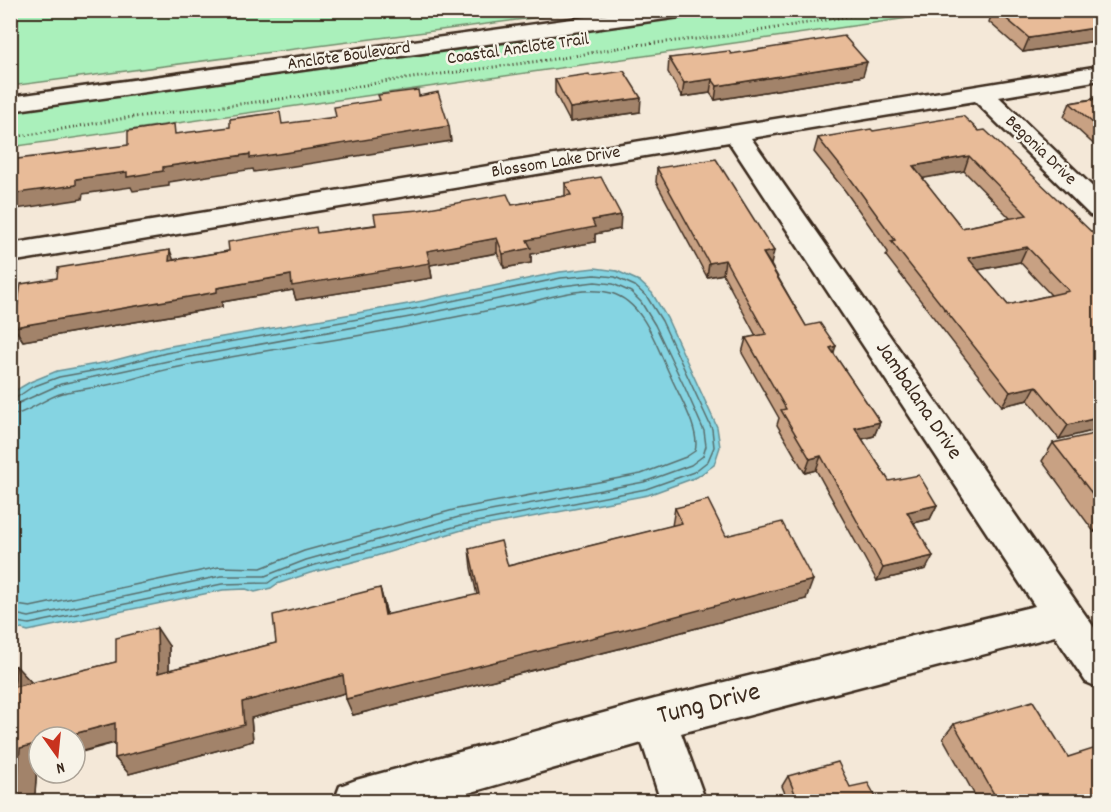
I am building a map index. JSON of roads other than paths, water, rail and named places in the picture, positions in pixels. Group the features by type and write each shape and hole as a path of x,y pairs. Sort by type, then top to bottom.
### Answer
{"street":[{"name":"Anclote Boulevard","path":"10,104 687,10"},
{"name":"Blossom Lake Drive","path":"10,253 1101,73"},
{"name":"Begonia Drive","path":"980,92 1101,209"},
{"name":"Jambalana Drive","path":"735,133 1101,669"},
{"name":"Tung Drive","path":"356,801 655,719 1064,616"},
{"path":"655,719 684,801"}],"water":[{"path":"595,268 617,271 639,281 652,293 667,318 717,427 720,447 714,465 697,477 648,495 462,530 310,573 255,592 246,589 223,590 28,631 11,626 11,399 13,392 57,371 108,362 165,347 408,304 560,272"}]}
